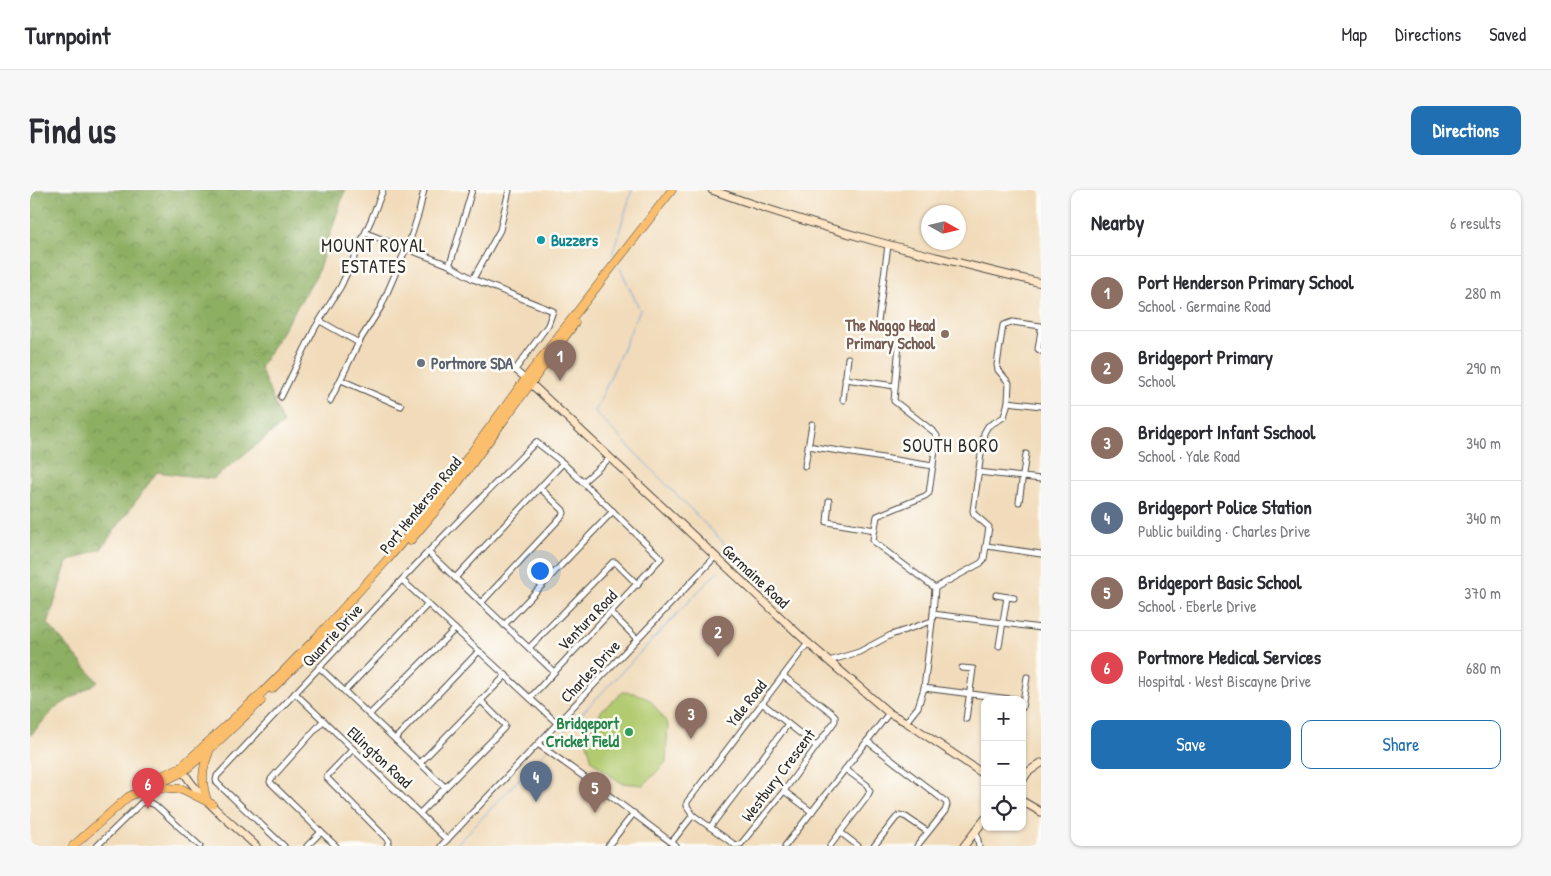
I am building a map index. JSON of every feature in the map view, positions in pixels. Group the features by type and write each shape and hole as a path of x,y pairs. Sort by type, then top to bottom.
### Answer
{"main road":[{"name":"Port Henderson Road","path":"140,791 152,780 182,770 317,637 388,559 444,491 672,190"},
{"name":"Port Henderson Road","path":"73,846 128,797 152,787 182,770 209,750 321,641 345,611 424,525 449,494 528,381 677,190"},
{"path":"209,750 203,765 202,778 203,788 209,802"},
{"path":"152,787 182,789 209,802"}],"street":[{"path":"281,397 341,286 366,233 383,190"},
{"path":"330,401 359,343 381,307 420,212 424,190"},
{"path":"448,265 452,258 472,190"},
{"path":"473,279 500,230 509,190"},
{"path":"712,190 748,203 888,245 1041,283"},
{"path":"366,233 448,265 473,279 553,311 548,325 515,370 528,381"},
{"path":"888,245 878,322 880,327 899,344 894,401 936,434 933,466 927,495 879,514 877,516 874,540 875,543 935,588"},
{"path":"320,322 359,343"},
{"path":"935,588 983,562 989,527 972,511 985,429 1004,417 1008,402 1009,383 996,365 1003,325 1012,322 1041,328 1038,350 1041,351"},
{"path":"843,400 848,358"},
{"path":"341,380 401,406"},
{"path":"845,380 895,386"},
{"name":"Germaine Road","path":"528,381 808,643 890,713 981,772"},
{"path":"1008,402 1041,406"},
{"path":"805,466 812,424"},
{"name":"Quarrie Drive","path":"284,846 216,780 319,667 536,442 563,463"},
{"path":"808,446 933,466"},
{"path":"1019,502 1026,454"},
{"path":"583,482 610,458"},
{"path":"455,578 563,463 614,511 504,624"},
{"path":"978,472 1041,479"},
{"path":"481,603 564,513 540,488"},
{"path":"829,501 827,522 875,530"},
{"name":"Ventura Road","path":"530,698 638,585 661,558 614,511"},
{"path":"986,546 1041,554"},
{"path":"428,552 554,672"},
{"name":"Charles Drive","path":"441,846 539,745 715,557"},
{"path":"529,648 613,562 616,562 638,585"},
{"path":"402,580 558,724"},
{"path":"906,722 918,707 924,688 935,588"},
{"path":"996,596 1014,598"},
{"path":"999,646 1007,597"},
{"path":"345,692 428,604"},
{"path":"610,613 637,640"},
{"path":"933,614 1041,628"},
{"path":"829,661 859,652 891,634 932,621"},
{"path":"369,715 455,629"},
{"name":"Yale Road","path":"687,804 688,799 808,643"},
{"path":"395,739 479,651"},
{"path":"319,667 445,787"},
{"path":"962,668 973,669 966,719"},
{"path":"420,763 506,676"},
{"name":"Westbury Crescent","path":"687,804 694,815 735,845 741,844 784,791 835,721 834,716 782,676"},
{"path":"1022,696 1027,677"},
{"path":"924,688 992,696"},
{"name":"Ellington Road","path":"295,693 447,840"},
{"path":"420,813 505,726 480,701"},
{"path":"762,703 816,746"},
{"path":"785,846 890,713"},
{"path":"323,721 270,782 336,846"},
{"path":"711,826 788,724"},
{"path":"867,741 946,802 945,811 917,846"},
{"path":"539,745 674,844 694,815"},
{"path":"352,749 327,778 389,841 387,846"},
{"path":"1026,772 1041,763"},
{"path":"830,846 870,791 866,785 845,769"},
{"path":"182,770 196,789 256,846"},
{"path":"784,791 812,812"},
{"path":"97,846 142,803 148,802 155,805 200,846"},
{"path":"1026,802 1041,812"},
{"path":"608,846 634,813"},
{"path":"874,846 900,815 928,832"},
{"path":"964,846 981,824"},
{"path":"976,830 979,846"},
{"path":"307,846 320,832"},
{"path":"840,832 858,846"}],"green space":[{"path":"30,190 345,190 317,274 260,368 283,424 213,479 157,472 101,549 67,562 48,624 98,682 55,708 30,736"},
{"name":"Bridgeport Cricket Field","path":"623,692 634,693 650,700 668,724 666,762 644,785 621,783 592,761 586,739 602,710"}],"waterway":[{"path":"612,255 632,190"},
{"path":"620,268 640,310 595,412 723,542 727,557"},
{"path":"549,748 719,570"},
{"path":"455,846 546,751"}],"place":[{"name":"Buzzers","path":"541,240"},
{"name":"The Naggo Head Primary School","path":"945,334"},
{"name":"Portmore SDA","path":"421,363"},
{"name":"Port Henderson Primary School","path":"560,381"},
{"name":"Bridgeport Primary","path":"718,657"},
{"name":"Bridgeport Cricket Field","path":"629,732"},
{"name":"Bridgeport Infant Sschool","path":"691,739"},
{"name":"Bridgeport Police Station","path":"536,802"},
{"name":"Portmore Medical Services","path":"148,809"},
{"name":"Bridgeport Basic School","path":"595,813"}],"district":[{"name":"MOUNT ROYAL ESTATES","path":"374,256"},
{"name":"SOUTH BORO","path":"951,446"}]}
